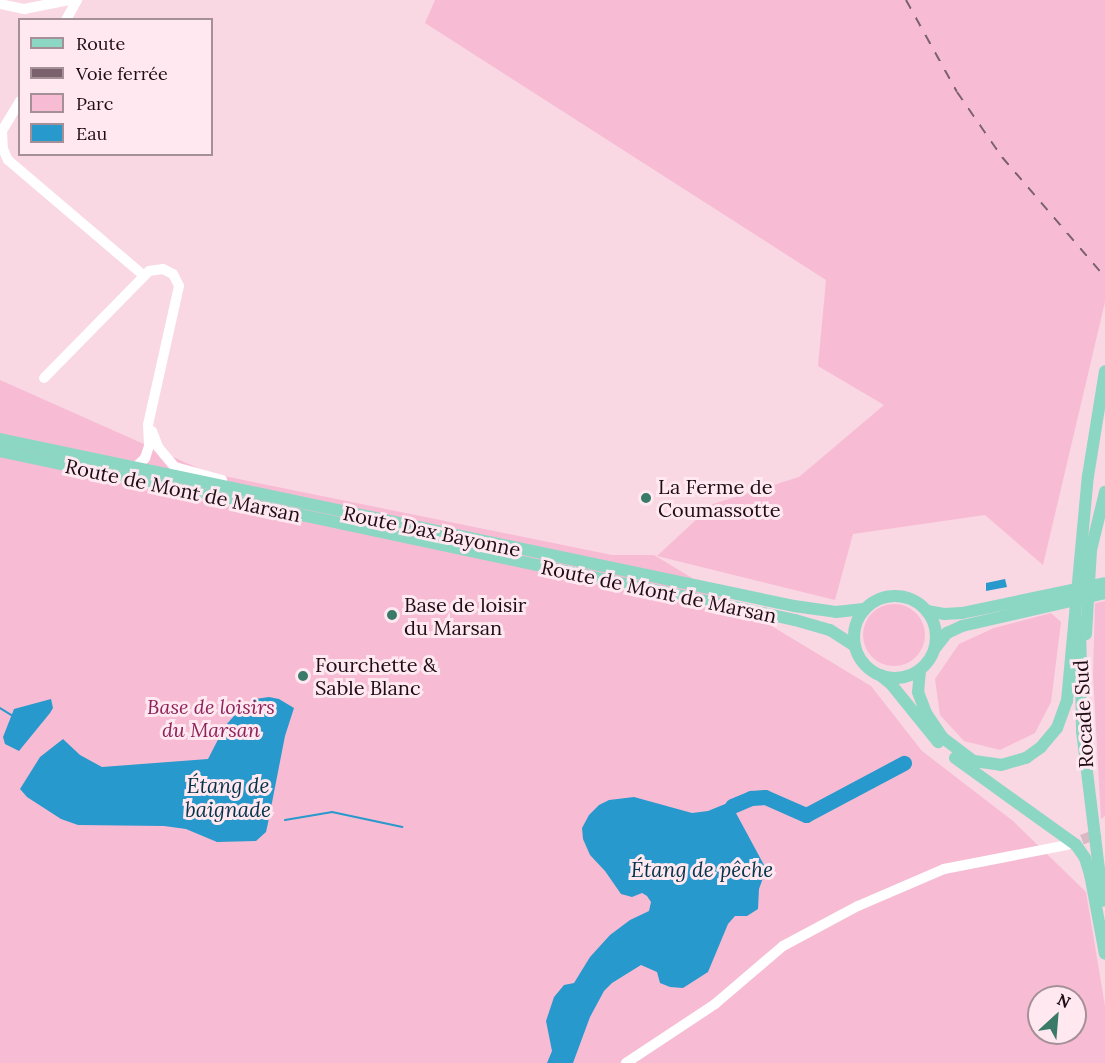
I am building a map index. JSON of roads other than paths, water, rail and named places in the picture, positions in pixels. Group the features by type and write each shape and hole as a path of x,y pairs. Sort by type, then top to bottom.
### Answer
{"main road":[{"path":"920,670 918,684 920,699 943,738 968,758 992,765 1013,763 1026,758 1052,735 1062,718 1079,622 1085,563 1088,476 1105,371"},
{"name":"Route Dax Bayonne","path":"0,439 795,606 836,612 864,609"},
{"name":"Route de Mont de Marsan","path":"0,451 795,620 830,630 855,646"},
{"path":"1085,563 1105,492"},
{"path":"880,675 901,678 920,670 947,633 962,626 1105,586"},
{"path":"927,611 944,614 962,613 1105,586"},
{"path":"936,647 936,628 927,611 913,600 893,596 883,598 864,609 856,623 855,646 864,664 891,684 918,720 947,752 1076,845 1085,858 1090,874 1105,954"},
{"name":"Rocade Sud","path":"1079,622 1082,731 1105,912"}],"street":[{"path":"0,4 24,9 69,0"},
{"path":"67,18 77,0"},
{"path":"18,104 2,131 3,149 8,160 143,275"},
{"path":"44,378 143,275 153,269 168,270 177,279 179,286 152,413 148,451 135,468"},
{"path":"152,413 154,440 165,458 175,467 299,503"},
{"path":"626,1063 715,1004 783,946 858,906 944,869 1068,845"}],"water":[{"path":"1005,579 1007,587 986,591 986,583"},
{"name":"Étang de baignade","path":"269,697 279,699 294,708 285,736 266,832 256,841 217,842 186,829 164,826 78,825 61,819 27,797 20,789 40,757 63,739 80,755 102,767 208,759 225,726 234,716 255,699"},
{"path":"51,699 53,708 50,713 19,751 5,744 3,737 14,709"},
{"name":"Étang de pêche","path":"634,797 692,813 708,811 730,802 770,876 763,878 759,889 758,909 747,916 735,916 728,924 708,972 683,988 670,987 660,983 657,972 641,965 612,983 604,991 590,1017 573,1063 547,1063 552,1051 546,1021 554,997 564,985 574,983 590,957 610,935 630,920 649,911 651,902 647,896 642,893 632,897 621,894 590,855 583,839 582,828 589,815 599,805 609,800"}],"waterway":[{"path":"0,708 11,715"},
{"path":"732,806 751,798 765,797 806,815 904,763"},
{"path":"285,820 332,812 402,827"}],"tunnel":[{"path":"1068,845 1100,833"}],"railway":[{"path":"906,0 957,92 1002,157 1105,277"}],"place":[{"name":"La Ferme de Coumassotte","path":"646,498"},
{"name":"Base de loisir du Marsan","path":"392,615"},
{"name":"Fourchette & Sable Blanc","path":"303,676"}],"park label":[{"name":"Base de loisirs du Marsan","path":"211,718"}]}
